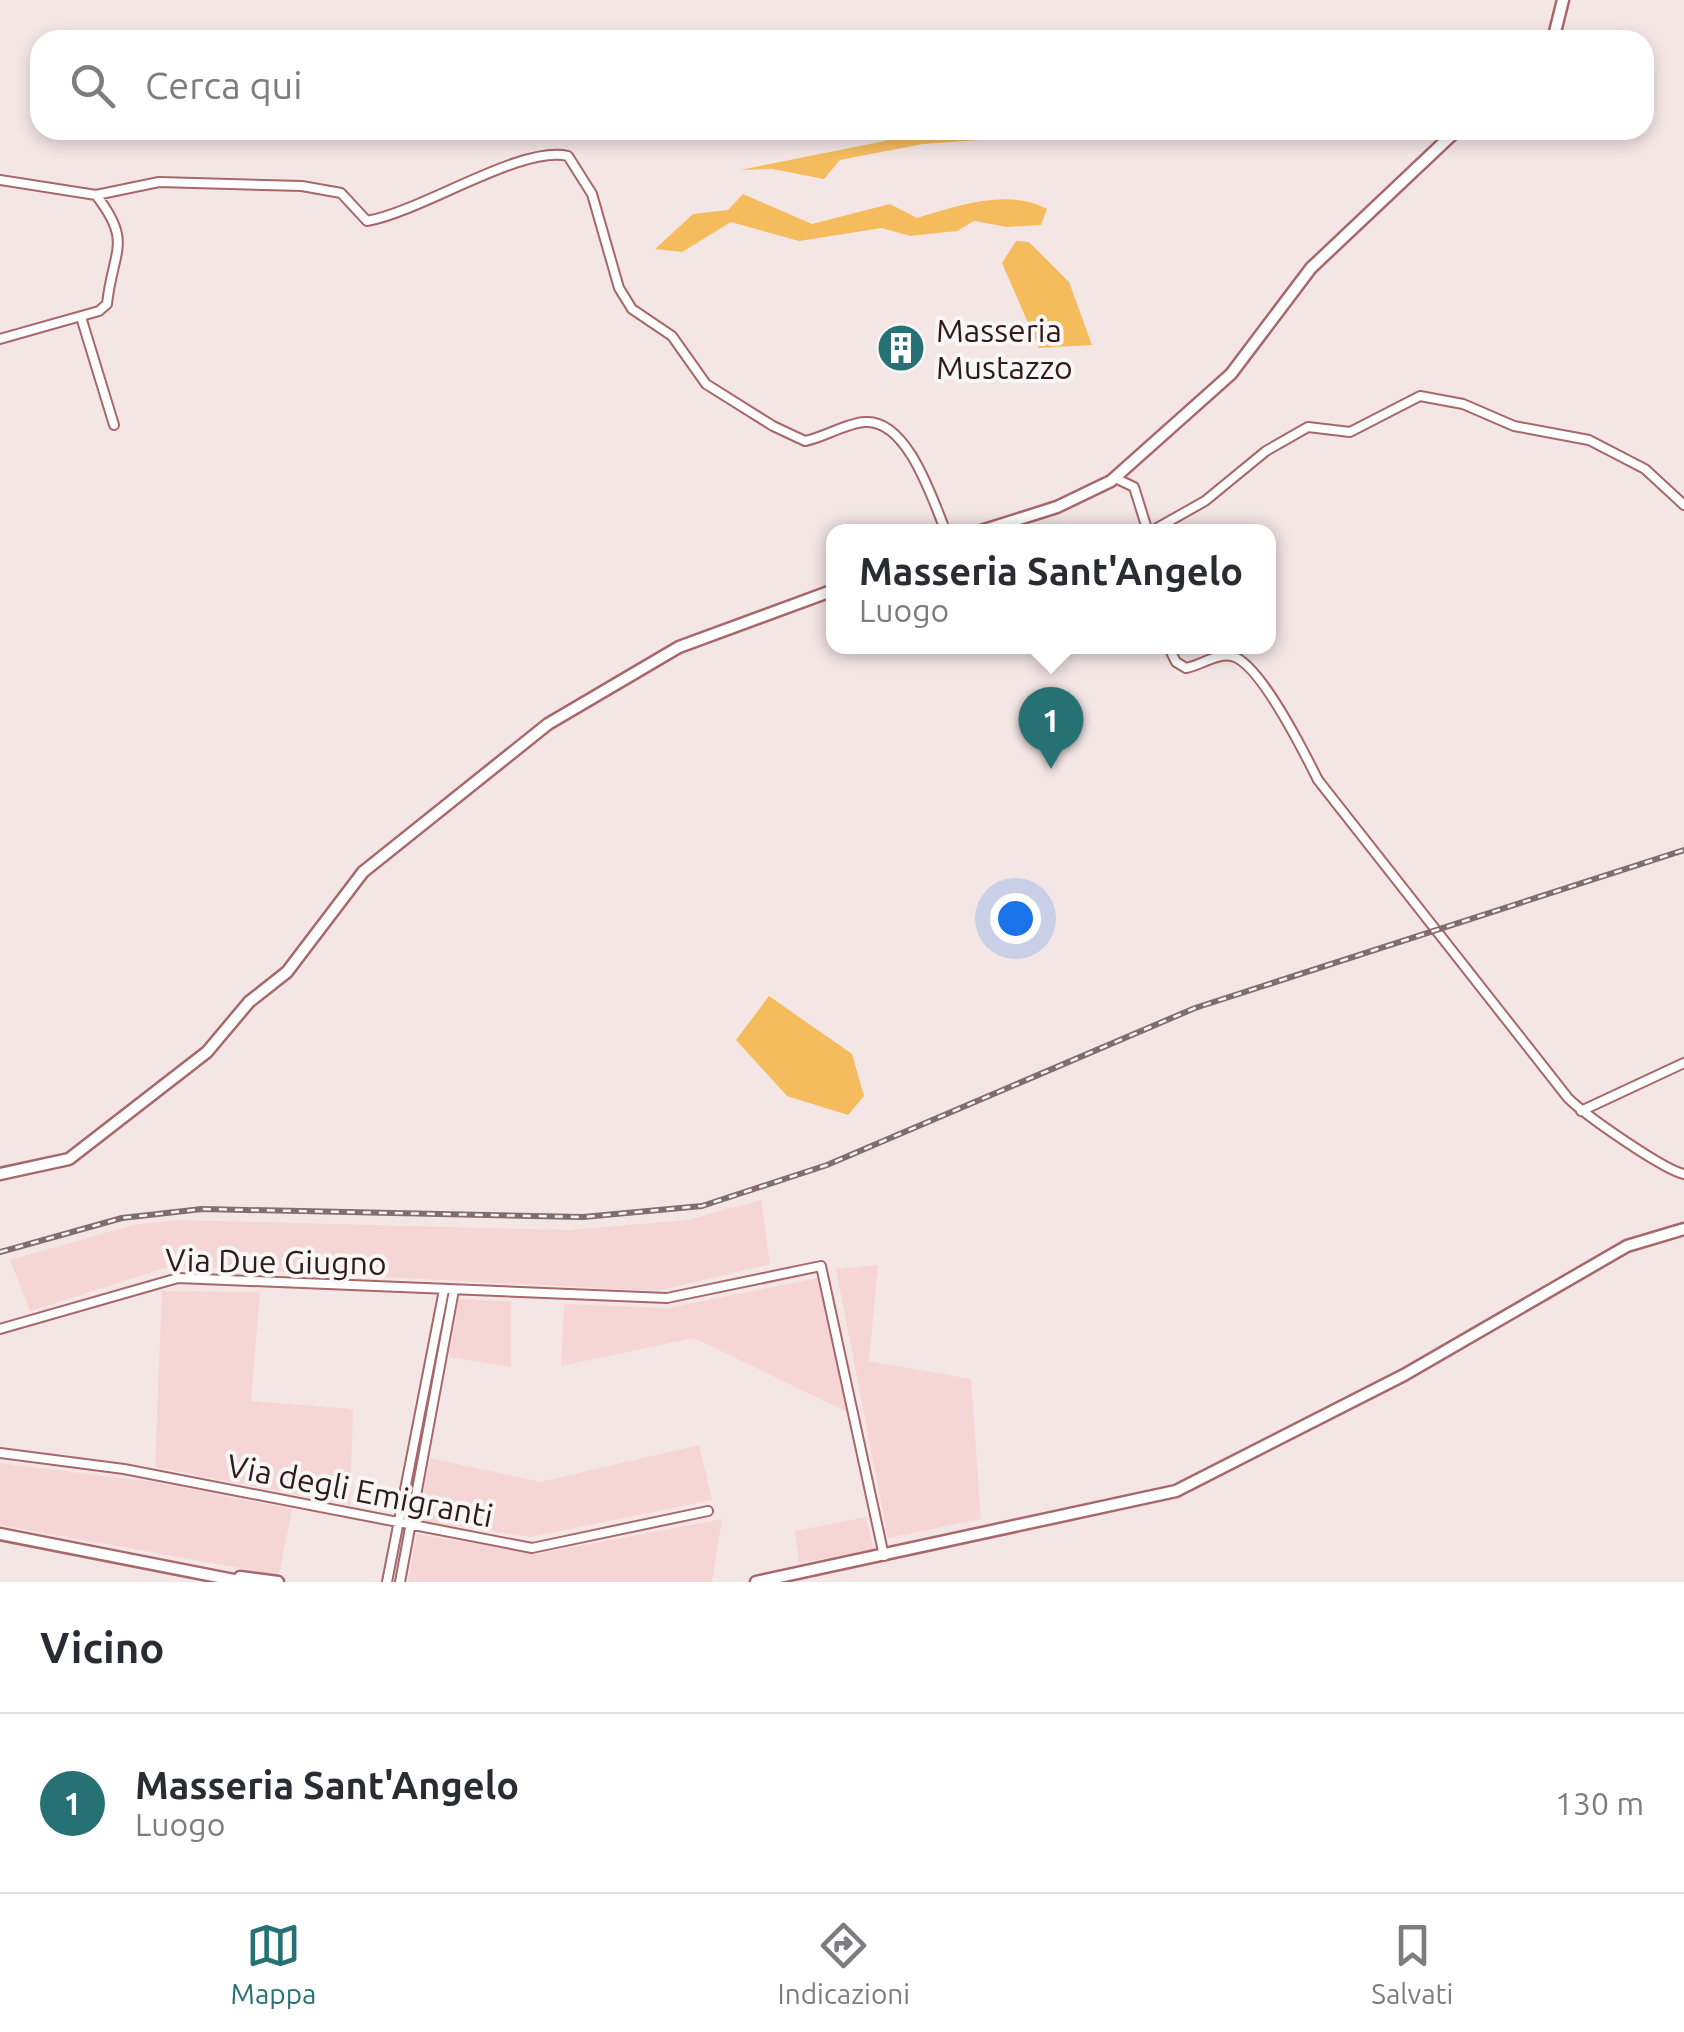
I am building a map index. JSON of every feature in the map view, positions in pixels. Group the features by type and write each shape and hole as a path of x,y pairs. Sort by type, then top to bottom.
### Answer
{"street":[{"path":"1556,30 1563,0"},
{"path":"1003,524 1057,507 1114,478 1231,374 1311,268 1446,140"},
{"path":"0,180 96,195 159,182 302,186 340,192 367,221 398,216 521,161 554,154 568,156 592,194 626,298 643,320 672,336 706,384 800,439 826,437 866,422 890,431 910,452 942,524"},
{"path":"0,339 81,317 107,304 120,235 118,223 96,195"},
{"path":"81,317 114,424"},
{"path":"1163,524 1205,501 1266,451 1308,427 1350,432 1420,396 1463,404 1514,426 1590,440 1645,468 1684,504"},
{"path":"1114,478 1134,487 1146,524"},
{"path":"0,1174 69,1159 207,1052 249,1002 287,972 363,872 548,724 680,648 826,593"},
{"path":"1172,654 1186,668 1224,655 1243,661 1300,742 1318,780 1581,1111 1598,1126 1649,1153 1666,1171 1684,1174"},
{"path":"1581,1111 1684,1063"},
{"path":"756,1582 1176,1491 1404,1375 1628,1246 1684,1229"},
{"name":"Via Due Giugno","path":"0,1328 178,1278 668,1298 821,1266 884,1556"},
{"path":"388,1582 449,1290"},
{"path":"400,1582 449,1290"},
{"name":"Via degli Emigranti","path":"0,1453 124,1470 532,1548 708,1510"},
{"path":"0,1534 244,1582"},
{"path":"189,1570 278,1582"}],"shaded area":[{"path":"980,140 923,144 840,160 824,179 772,169 740,170 885,141"},
{"path":"743,194 812,224 890,204 917,218 999,199 1047,209 1041,225 1007,227 974,221 957,231 910,236 882,228 799,241 731,222 682,252 655,249 693,214 728,210"},
{"path":"1016,241 1029,242 1069,282 1092,345 1039,348 1002,263"},
{"path":"769,996 852,1054 864,1096 848,1115 787,1096 736,1040"},
{"path":"761,1200 770,1264 658,1291 171,1266 30,1311 10,1260 133,1225 176,1220 569,1230 688,1220"},
{"path":"878,1265 869,1361 971,1379 981,1519 888,1538 836,1269"},
{"path":"818,1278 847,1412 694,1338 561,1366 564,1304 668,1308"},
{"path":"162,1291 260,1292 251,1401 353,1409 350,1505 155,1467"},
{"path":"459,1299 511,1301 511,1367 449,1357"},
{"path":"699,1445 712,1500 530,1537 417,1520 430,1458 540,1482"},
{"path":"0,1463 153,1482 292,1509 279,1575 0,1525"},
{"path":"866,1517 874,1550 799,1563 795,1531"},
{"path":"722,1519 712,1582 408,1582 417,1534 537,1554"}],"railway":[{"path":"0,1252 122,1218 202,1209 583,1217 702,1206 827,1165 1195,1008 1684,850"}],"place":[{"name":"Masseria Mustazzo","path":"901,348"},
{"name":"Masseria Sant'Angelo","path":"1051,769"}]}
